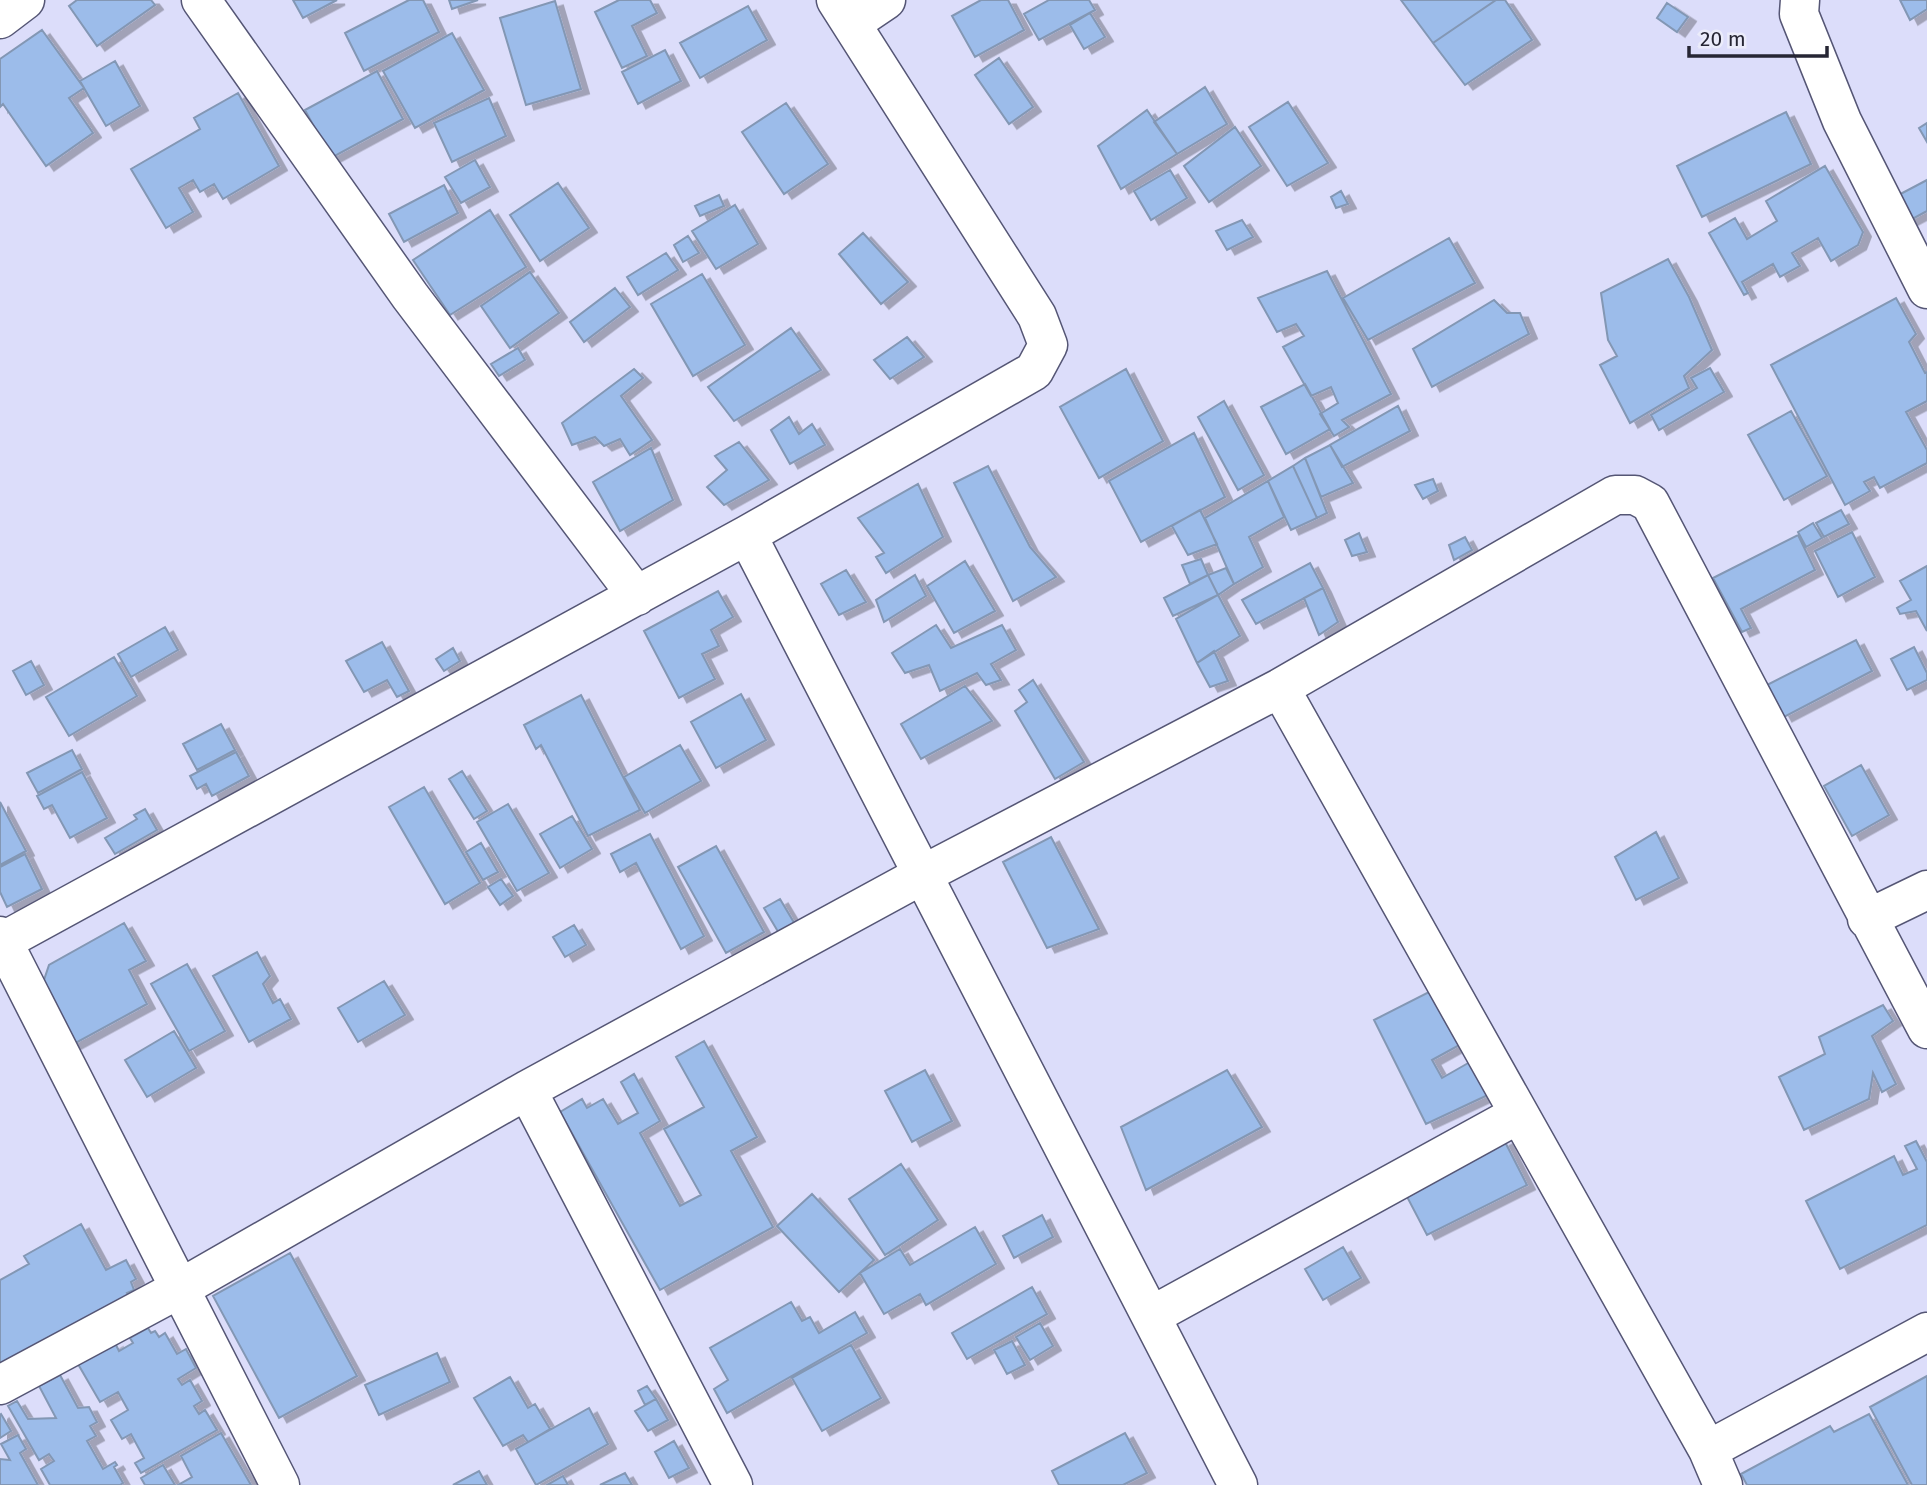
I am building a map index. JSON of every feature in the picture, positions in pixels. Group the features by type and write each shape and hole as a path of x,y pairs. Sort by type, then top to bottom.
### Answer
{"street":[{"path":"0,19 25,0"},
{"path":"201,0 410,296 637,596"},
{"path":"280,1485 1,940 637,596 1034,371 1048,345 1037,316 844,12 886,0"},
{"path":"1800,0 1799,14 1842,121 1927,289"},
{"path":"0,1385 179,1289 527,1090 922,875 1280,688 1615,495 1635,495 1650,503 1927,1029"},
{"path":"747,535 1238,1485"},
{"path":"1280,688 1708,1450 1723,1485"},
{"path":"1867,919 1927,890"},
{"path":"527,1090 733,1485"},
{"path":"1151,1316 1519,1114"},
{"path":"1708,1450 1927,1332"}],"building":[{"path":"77,0 151,0 155,5 97,46 69,6"},
{"path":"293,0 337,0 303,18"},
{"path":"409,0 423,0 439,32 364,71 345,33"},
{"path":"449,0 478,0 452,9"},
{"path":"619,0 650,0 657,13 632,26 647,56 622,68 595,12"},
{"path":"981,0 1008,0 1024,30 975,57 952,16"},
{"path":"1049,0 1089,0 1095,10 1039,40 1024,14"},
{"path":"1401,0 1496,0 1433,43"},
{"path":"1496,0 1505,0 1532,40 1465,85 1433,43"},
{"path":"1900,0 1927,0 1927,9 1910,20"},
{"path":"555,1 581,89 526,105 500,18"},
{"path":"1667,3 1688,17 1677,32 1657,18"},
{"path":"748,6 767,40 700,78 680,43"},
{"path":"1090,13 1105,37 1084,49 1070,25"},
{"path":"42,30 84,88 69,98 93,133 46,166 3,104 0,107 0,59"},
{"path":"452,33 484,90 415,128 383,71"},
{"path":"665,50 681,81 638,104 622,72"},
{"path":"999,58 1033,107 1009,124 975,75"},
{"path":"115,61 140,106 106,126 80,81"},
{"path":"377,71 403,119 331,158 305,110"},
{"path":"1205,87 1227,124 1177,154 1154,122"},
{"path":"238,93 279,166 223,199 214,184 200,192 193,180 179,188 193,212 166,228 131,169 200,129 194,118"},
{"path":"489,98 506,136 452,162 434,123"},
{"path":"1288,102 1328,163 1287,186 1249,127"},
{"path":"786,103 828,164 784,194 742,132"},
{"path":"1147,110 1177,154 1121,189 1098,146"},
{"path":"1786,112 1811,164 1702,217 1677,166"},
{"path":"1927,123 1927,142 1919,128"},
{"path":"1235,127 1261,166 1209,202 1184,166"},
{"path":"475,160 490,187 461,203 445,177"},
{"path":"1825,166 1863,232 1858,245 1831,261 1818,238 1792,253 1800,266 1780,277 1773,264 1742,282 1748,293 1744,295 1709,233 1735,218 1747,239 1777,221 1766,201"},
{"path":"1170,170 1187,198 1151,220 1134,191"},
{"path":"1927,180 1927,211 1905,223 1891,199"},
{"path":"558,183 589,228 540,261 510,215"},
{"path":"444,185 458,213 404,242 389,214"},
{"path":"1341,191 1348,204 1336,208 1331,197"},
{"path":"719,195 724,206 700,216 695,206"},
{"path":"735,205 758,244 716,269 692,231"},
{"path":"490,210 526,267 450,315 413,260"},
{"path":"1242,220 1253,237 1227,250 1216,231"},
{"path":"863,233 908,282 881,304 839,254"},
{"path":"688,236 699,253 683,262 674,245"},
{"path":"1449,238 1475,283 1368,340 1343,298"},
{"path":"666,253 678,270 638,295 627,277"},
{"path":"1668,259 1689,297 1712,350 1684,376 1689,388 1630,423 1600,365 1617,356 1608,340 1601,293"},
{"path":"1327,271 1391,394 1342,420 1349,427 1334,436 1320,414 1338,403 1331,387 1311,396 1283,347 1304,336 1296,324 1277,332 1258,298"},
{"path":"530,272 559,313 510,348 481,306"},
{"path":"702,274 745,345 693,376 651,304"},
{"path":"615,288 630,307 584,342 570,322"},
{"path":"1896,298 1916,334 1909,342 1925,373 1927,372 1927,401 1906,412 1927,450 1927,463 1880,488 1874,477 1864,482 1870,491 1845,505 1771,365"},
{"path":"1494,300 1507,313 1520,313 1529,334 1432,387 1413,349"},
{"path":"791,328 821,370 734,421 708,387"},
{"path":"907,337 924,357 890,379 874,360"},
{"path":"518,348 525,360 499,376 491,364"},
{"path":"1710,368 1724,392 1659,430 1651,415 1697,388 1691,378"},
{"path":"634,369 643,378 621,396 652,440 630,455 620,439 604,446 595,437 572,445 562,423"},
{"path":"1126,369 1163,441 1099,478 1060,407"},
{"path":"1305,384 1330,429 1286,454 1261,407"},
{"path":"1224,401 1264,475 1238,490 1198,417"},
{"path":"1398,406 1410,431 1342,467 1330,445"},
{"path":"1791,411 1827,476 1784,500 1748,435"},
{"path":"789,417 799,434 812,424 825,445 790,464 771,430"},
{"path":"1194,433 1225,497 1141,542 1109,481"},
{"path":"739,442 769,480 724,505 707,487 727,470 715,456"},
{"path":"1330,445 1353,483 1321,497 1305,458"},
{"path":"651,448 673,500 620,531 593,482"},
{"path":"1305,458 1327,513 1317,518 1293,466"},
{"path":"988,466 1030,547 1056,577 1013,601 954,483"},
{"path":"1293,466 1317,518 1291,530 1268,481"},
{"path":"1433,479 1438,491 1423,499 1415,485"},
{"path":"1268,481 1284,517 1249,537 1263,567 1234,584 1205,518"},
{"path":"918,484 943,537 886,573 876,557 884,553 858,518"},
{"path":"1200,510 1217,544 1188,555 1172,526"},
{"path":"1841,510 1849,524 1824,537 1816,523"},
{"path":"1813,523 1822,538 1806,547 1798,532"},
{"path":"1852,532 1875,577 1838,597 1815,551"},
{"path":"1359,533 1367,552 1352,556 1345,540"},
{"path":"1798,535 1815,570 1741,609 1751,628 1742,632 1713,578"},
{"path":"1465,537 1472,550 1454,560 1449,545"},
{"path":"1201,559 1208,575 1190,584 1182,565"},
{"path":"965,561 995,611 954,633 927,586"},
{"path":"1310,563 1323,588 1256,624 1242,600"},
{"path":"1927,566 1927,631 1916,611 1900,614 1897,608 1911,600 1900,581"},
{"path":"1226,568 1234,584 1218,595 1208,575"},
{"path":"846,570 866,602 839,615 821,584"},
{"path":"915,575 926,596 884,622 876,600"},
{"path":"1208,575 1218,595 1173,616 1164,598"},
{"path":"1323,588 1338,622 1319,635 1304,598"},
{"path":"718,591 733,617 711,630 719,646 702,654 715,679 679,698 644,631"},
{"path":"1218,595 1240,636 1197,663 1176,619"},
{"path":"936,625 951,648 1002,625 1016,650 991,664 1001,680 986,685 977,673 940,691 929,665 905,673 892,653"},
{"path":"165,627 178,650 131,677 118,654"},
{"path":"1856,640 1872,671 1784,717 1767,685"},
{"path":"382,642 409,691 397,697 387,680 364,692 346,661"},
{"path":"1914,647 1927,673 1927,680 1907,690 1891,659"},
{"path":"453,648 460,661 444,671 436,659"},
{"path":"1214,651 1228,681 1210,687 1197,663"},
{"path":"114,657 137,696 69,736 46,697"},
{"path":"31,661 44,685 26,695 13,671"},
{"path":"1033,680 1084,762 1055,779 1015,711 1027,702 1019,690"},
{"path":"965,686 992,721 921,759 901,724"},
{"path":"741,694 766,740 716,768 691,722"},
{"path":"581,695 640,810 588,836 541,745 536,749 524,725"},
{"path":"221,724 235,750 197,770 183,744"},
{"path":"680,745 701,781 645,813 624,777"},
{"path":"72,750 82,769 38,793 27,773"},
{"path":"236,752 249,776 212,796 206,784 197,789 190,776"},
{"path":"1861,765 1889,815 1852,836 1824,786"},
{"path":"462,771 487,811 474,819 449,779"},
{"path":"82,772 107,818 70,838 52,805 44,809 37,796"},
{"path":"424,787 480,883 445,904 389,807"},
{"path":"0,802 26,851 0,865"},
{"path":"508,804 549,873 517,891 477,822"},
{"path":"145,809 157,830 115,854 105,838 137,819 134,815"},
{"path":"572,816 592,849 560,868 540,834"},
{"path":"1656,832 1679,878 1636,900 1615,857"},
{"path":"650,834 704,936 681,949 636,863 620,872 611,854"},
{"path":"1051,837 1099,929 1047,948 1003,862"},
{"path":"481,843 498,872 483,880 466,852"},
{"path":"716,846 764,932 726,953 678,867"},
{"path":"25,854 42,889 7,907 0,892 0,867"},
{"path":"501,879 513,896 500,905 488,887"},
{"path":"780,899 796,926 780,935 764,908"},
{"path":"124,923 146,961 129,970 147,1004 72,1045 41,989 49,965"},
{"path":"574,925 586,945 565,957 553,937"},
{"path":"257,952 270,976 263,984 273,1003 280,999 291,1019 249,1042 213,976"},
{"path":"187,964 225,1031 189,1051 151,984"},
{"path":"384,981 405,1015 358,1042 338,1008"},
{"path":"1429,992 1465,1042 1432,1060 1442,1078 1470,1062 1490,1094 1426,1124 1374,1020"},
{"path":"1883,1005 1893,1021 1872,1036 1896,1084 1882,1092 1873,1073 1869,1099 1804,1130 1779,1077 1825,1054 1819,1037"},
{"path":"174,1031 196,1068 147,1097 125,1060"},
{"path":"704,1041 757,1137 731,1151 773,1227 660,1290 560,1112 582,1099 587,1108 603,1099 618,1124 638,1113 621,1082 634,1074 660,1121 640,1133 680,1206 701,1195 664,1129 704,1107 676,1057"},
{"path":"925,1070 952,1121 912,1142 885,1091"},
{"path":"1227,1070 1262,1127 1146,1190 1121,1127"},
{"path":"1504,1140 1527,1185 1427,1235 1404,1191"},
{"path":"1916,1141 1927,1162 1927,1225 1840,1269 1806,1201 1894,1156 1903,1175 1917,1169 1905,1146"},
{"path":"901,1164 938,1220 885,1255 849,1199"},
{"path":"812,1194 874,1260 839,1292 777,1226"},
{"path":"1042,1215 1053,1237 1014,1258 1003,1236"},
{"path":"81,1224 106,1270 126,1260 136,1279 131,1282 134,1290 127,1293 132,1302 0,1374 0,1280 29,1264 24,1256"},
{"path":"975,1227 996,1264 926,1305 920,1294 884,1314 860,1273 900,1249 910,1265"},
{"path":"1343,1247 1361,1278 1323,1300 1305,1269"},
{"path":"290,1253 357,1376 279,1418 213,1296"},
{"path":"1032,1287 1047,1314 967,1359 952,1333"},
{"path":"791,1302 802,1321 810,1317 819,1333 855,1312 867,1333 727,1413 714,1389 728,1380 710,1348"},
{"path":"1040,1323 1053,1346 1030,1360 1016,1337"},
{"path":"148,1328 151,1333 155,1331 159,1337 165,1333 177,1354 186,1349 196,1368 178,1379 182,1385 190,1380 202,1401 194,1406 199,1414 205,1410 217,1430 141,1473 135,1463 144,1458 131,1434 122,1439 111,1420 128,1410 118,1392 100,1402 78,1364 115,1343 119,1351 133,1343 130,1338"},
{"path":"1012,1341 1025,1365 1007,1374 994,1350"},
{"path":"851,1345 881,1398 822,1431 792,1378"},
{"path":"437,1353 450,1382 379,1415 365,1385"},
{"path":"60,1375 78,1408 89,1407 97,1422 90,1426 96,1436 87,1441 103,1469 115,1462 117,1465 114,1467 123,1483 120,1485 50,1485 41,1469 54,1461 49,1454 39,1460 8,1406 17,1401 28,1419 56,1418 39,1386"},
{"path":"1927,1376 1927,1485 1912,1485 1870,1407"},
{"path":"510,1377 528,1408 535,1404 550,1429 528,1442 523,1435 503,1446 474,1398"},
{"path":"647,1386 656,1399 645,1405 638,1391"},
{"path":"656,1399 668,1420 648,1431 635,1411"},
{"path":"589,1408 608,1444 536,1485 516,1449"},
{"path":"1869,1414 1908,1485 1747,1485 1741,1474 1830,1426 1834,1432"},
{"path":"0,1415 11,1431 0,1438"},
{"path":"221,1433 251,1485 178,1485 192,1477 181,1456"},
{"path":"1125,1433 1147,1473 1123,1485 1059,1485 1052,1471"},
{"path":"18,1435 26,1449 20,1453 38,1485 0,1485 0,1459 10,1460 1,1444"},
{"path":"674,1441 689,1468 669,1478 655,1452"},
{"path":"163,1465 175,1485 145,1485 141,1478"},
{"path":"479,1471 487,1485 453,1485"},
{"path":"625,1473 632,1485 600,1485"},
{"path":"563,1476 568,1485 547,1485"}]}
